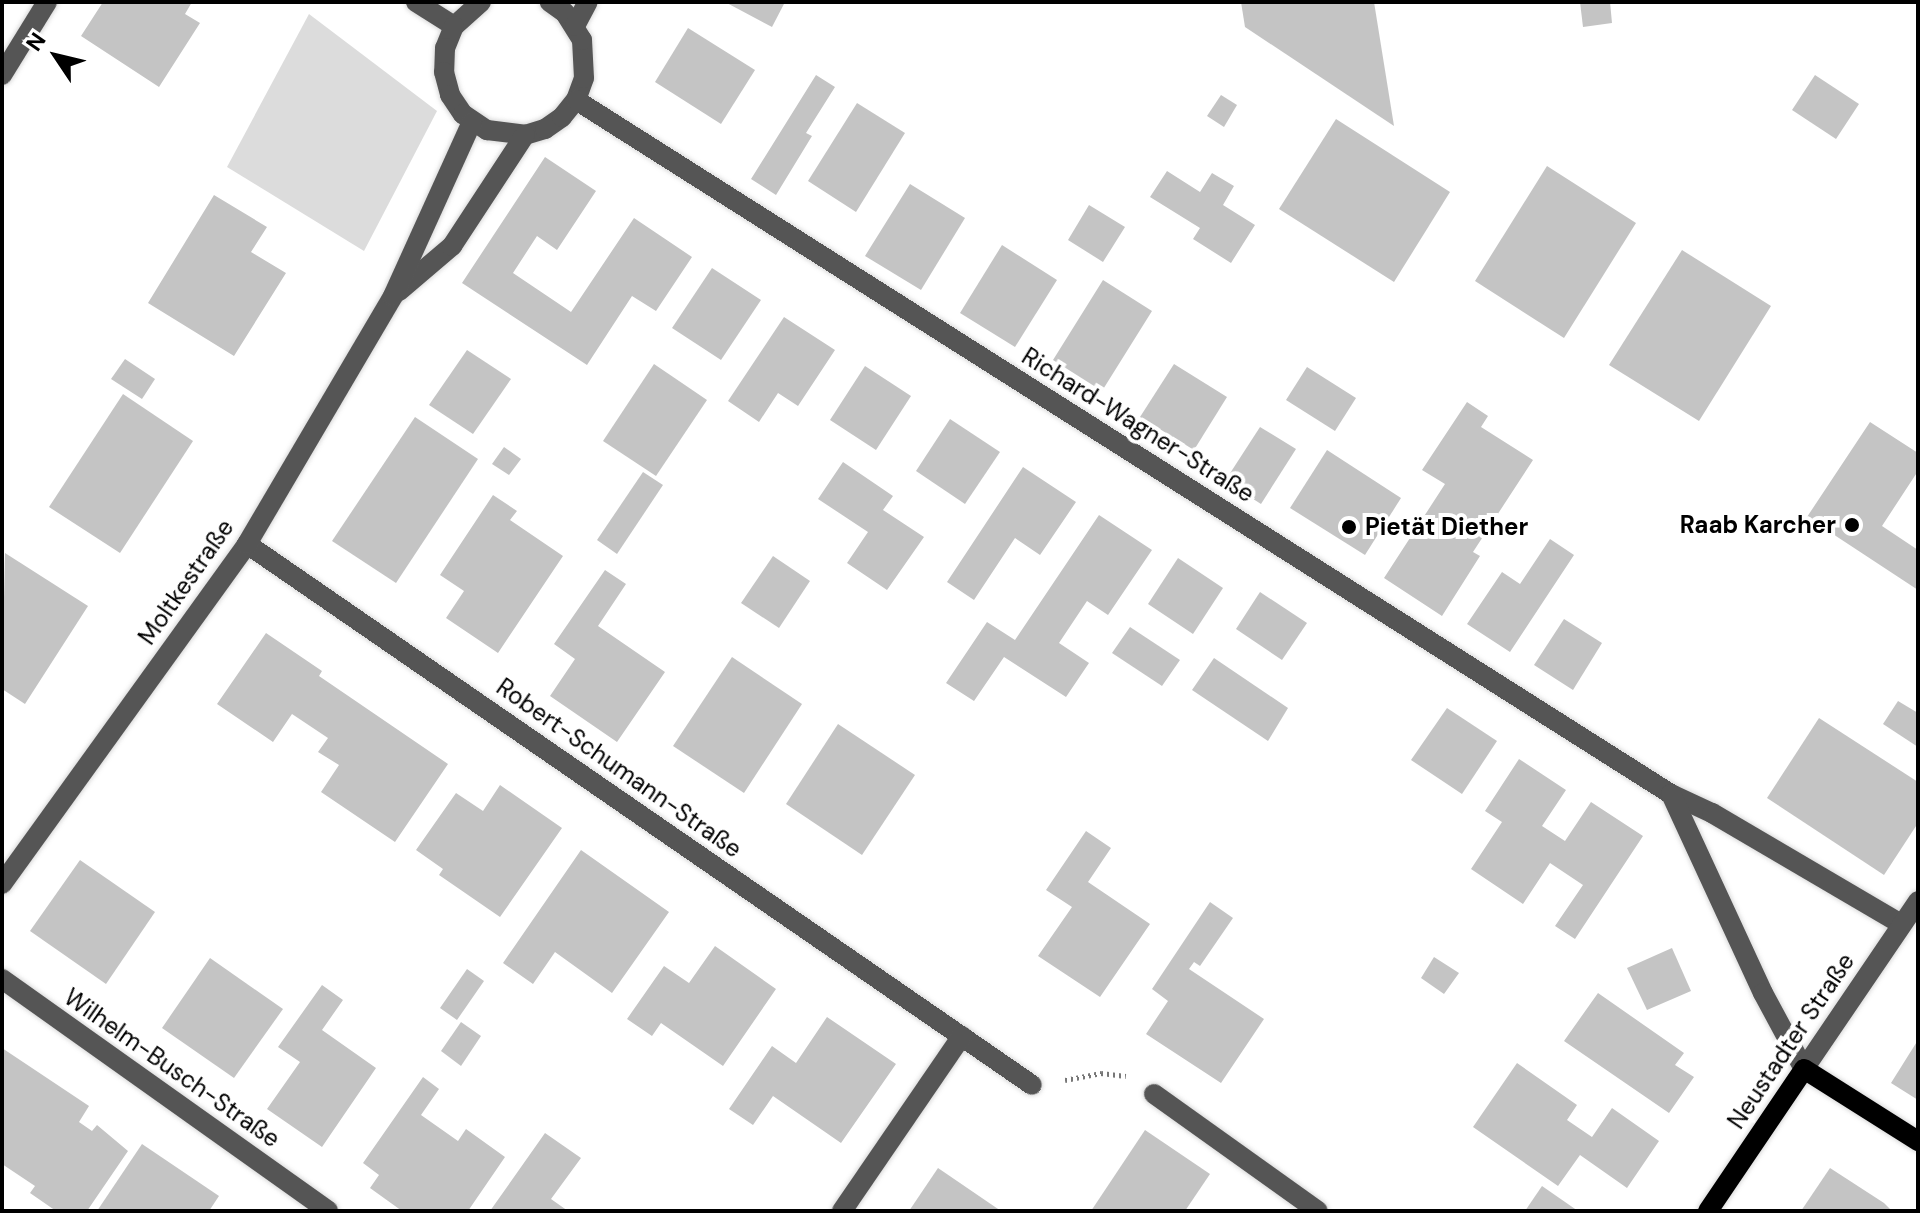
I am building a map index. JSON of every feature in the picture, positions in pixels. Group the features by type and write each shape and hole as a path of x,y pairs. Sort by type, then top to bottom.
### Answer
{"main road":[{"path":"1804,1069 1918,1141"},
{"name":"Neustadter Straße","path":"1708,1211 1804,1069"}],"street":[{"path":"2,75 47,2"},
{"path":"416,2 454,26"},
{"path":"481,2 454,26 445,48 444,72 450,95 472,122 503,135 525,135 545,129 562,117 576,100 584,78 586,55 575,26 550,2"},
{"path":"575,26 588,2"},
{"name":"Richard-Wagner-Straße","path":"576,100 1671,794 1712,813 1901,924"},
{"name":"Moltkestraße","path":"2,884 247,544 393,296 472,122"},
{"name":"Moltkestraße","path":"393,296 452,246 525,135"},
{"name":"Robert-Schumann-Straße","path":"247,544 1032,1085"},
{"path":"1671,794 1763,993 1804,1069"},
{"name":"Neustadter Straße","path":"1804,1069 1918,901"},
{"name":"Wilhelm-Busch-Straße","path":"2,979 314,1207"},
{"path":"842,1211 962,1036"},
{"path":"1154,1094 1318,1211"}],"path":[{"path":"1032,1085 1101,1073 1126,1076 1154,1094"}],"shaded area":[{"path":"309,14 437,111 364,251 227,167"}],"building":[{"path":"103,2 192,2 185,14 200,23 159,87 81,36"},
{"path":"725,2 785,2 772,27"},
{"path":"1241,2 1374,2 1394,126 1245,27"},
{"path":"1580,2 1610,2 1612,23 1583,27"},
{"path":"688,28 755,70 721,124 655,82"},
{"path":"816,75 835,87 806,133 812,136 776,195 751,179"},
{"path":"1815,75 1859,104 1836,139 1792,110"},
{"path":"1221,95 1237,105 1224,127 1207,116"},
{"path":"857,103 905,133 856,212 808,181"},
{"path":"1336,119 1450,192 1394,282 1279,209"},
{"path":"545,157 596,191 557,250 537,236 513,273 571,312 634,218 692,257 656,311 632,296 587,365 462,283"},
{"path":"1547,166 1636,223 1564,338 1475,281"},
{"path":"1167,171 1200,192 1212,173 1234,186 1223,205 1255,225 1231,263 1193,239 1200,228 1150,197"},
{"path":"910,184 965,218 921,290 865,256"},
{"path":"214,195 267,227 251,252 286,273 234,356 148,303"},
{"path":"1089,205 1125,227 1103,262 1068,240"},
{"path":"1002,245 1057,280 1015,347 960,313"},
{"path":"1682,250 1771,306 1699,421 1609,365"},
{"path":"712,268 761,300 721,360 672,328"},
{"path":"1103,280 1152,311 1102,391 1053,360"},
{"path":"784,317 835,350 798,406 778,393 759,422 728,401"},
{"path":"467,350 511,379 473,434 429,405"},
{"path":"125,359 155,379 142,399 111,379"},
{"path":"654,364 707,400 656,476 603,441"},
{"path":"1174,364 1227,397 1194,450 1140,417"},
{"path":"865,366 911,396 876,450 830,420"},
{"path":"1307,367 1356,398 1335,431 1286,400"},
{"path":"123,394 193,441 120,553 49,507"},
{"path":"1467,402 1488,416 1481,427 1533,460 1473,552 1480,556 1442,616 1384,578 1445,484 1422,470"},
{"path":"415,417 478,459 396,583 332,541"},
{"path":"950,419 1000,452 965,504 916,471"},
{"path":"1870,422 1918,453 1918,471 1882,526 1918,550 1918,590 1807,517"},
{"path":"1260,427 1296,449 1261,504 1225,481"},
{"path":"504,447 521,459 509,475 492,464"},
{"path":"1327,450 1401,498 1365,555 1290,508"},
{"path":"843,462 893,496 883,510 924,537 887,590 847,563 868,532 818,499"},
{"path":"1023,467 1076,502 1040,555 1015,538 974,600 947,582"},
{"path":"643,472 663,485 617,554 597,540"},
{"path":"493,495 517,511 510,520 563,556 498,653 446,618 464,591 440,575"},
{"path":"1099,515 1152,550 1108,615 1087,601 1059,643 1089,663 1066,697 1004,657 974,701 946,683 987,622 1015,640"},
{"path":"1550,539 1574,555 1510,652 1467,624 1502,572 1520,584"},
{"path":"5,553 88,606 25,704 2,689"},
{"path":"773,556 810,581 779,628 741,603"},
{"path":"1178,558 1223,588 1193,634 1148,604"},
{"path":"605,570 626,584 598,626 665,672 617,742 550,696 575,659 554,644"},
{"path":"1260,592 1307,623 1282,660 1236,629"},
{"path":"1564,619 1602,643 1573,690 1534,665"},
{"path":"1130,627 1180,660 1162,686 1112,653"},
{"path":"266,633 322,671 319,676 448,764 395,842 321,792 339,765 318,752 328,738 292,714 273,742 217,704"},
{"path":"732,657 802,704 744,793 673,746"},
{"path":"1214,658 1288,708 1268,741 1192,690"},
{"path":"1898,701 1918,713 1918,747 1883,724"},
{"path":"1447,708 1497,741 1462,794 1411,760"},
{"path":"1819,718 1918,782 1918,823 1884,875 1767,798"},
{"path":"838,724 915,775 862,855 786,804"},
{"path":"1519,759 1566,790 1542,826 1565,841 1591,802 1643,836 1575,939 1555,926 1583,885 1550,863 1523,904 1471,869 1502,822 1485,811"},
{"path":"500,785 562,828 500,917 439,875 443,869 416,850 456,793 483,811"},
{"path":"1086,831 1111,848 1088,882 1150,924 1100,997 1038,956 1072,907 1046,890"},
{"path":"581,850 669,912 612,993 555,952 533,984 503,963"},
{"path":"80,860 155,912 106,984 30,931"},
{"path":"1210,902 1233,918 1200,966 1194,962 1189,969 1264,1019 1221,1083 1146,1034 1168,1001 1152,989"},
{"path":"715,946 776,989 723,1066 661,1023 652,1036 627,1019 664,966 689,983"},
{"path":"1672,948 1691,991 1647,1010 1627,968"},
{"path":"1434,957 1459,973 1444,994 1421,978"},
{"path":"210,958 283,1009 234,1078 162,1028"},
{"path":"467,969 484,981 457,1020 440,1008"},
{"path":"322,985 343,1000 322,1030 376,1068 322,1147 267,1109 300,1062 278,1047"},
{"path":"1598,993 1684,1053 1675,1065 1694,1077 1669,1113 1564,1041"},
{"path":"827,1017 896,1064 841,1143 773,1096 753,1125 729,1109 772,1046 796,1063"},
{"path":"461,1022 481,1036 461,1066 441,1051"},
{"path":"1918,1040 1918,1100 1891,1083"},
{"path":"2,1048 89,1106 79,1122 92,1131 97,1125 128,1151 87,1211 56,1211 30,1193 35,1186 2,1164"},
{"path":"1517,1063 1577,1105 1567,1120 1592,1137 1612,1108 1659,1141 1627,1188 1580,1155 1558,1186 1473,1127"},
{"path":"423,1077 439,1089 421,1115 458,1141 466,1129 505,1157 468,1211 402,1211 370,1188 379,1175 363,1163"},
{"path":"1145,1130 1210,1174 1185,1211 1091,1211"},
{"path":"545,1133 581,1158 551,1199 568,1211 490,1211"},
{"path":"142,1144 219,1196 209,1211 97,1211"},
{"path":"938,1168 1001,1211 909,1211"},
{"path":"1830,1168 1884,1203 1892,1211 1801,1211"},
{"path":"1542,1186 1578,1211 1525,1211"}],"place":[{"name":"Raab Karcher","path":"1852,525"},
{"name":"Pietät Diether","path":"1349,527"}]}
